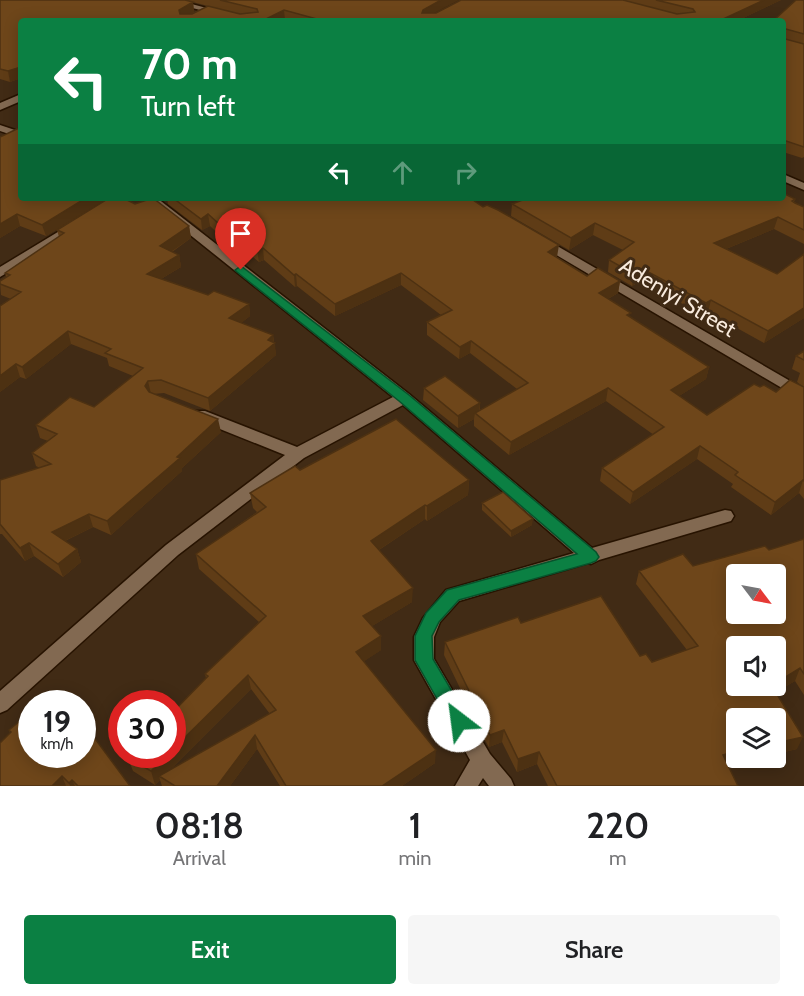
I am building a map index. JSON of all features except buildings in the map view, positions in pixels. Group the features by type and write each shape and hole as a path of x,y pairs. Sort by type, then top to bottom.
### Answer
{"street":[{"path":"166,0 241,18"},
{"path":"193,17 209,10"},
{"path":"0,107 18,99"},
{"path":"0,128 18,134"},
{"path":"786,178 804,187"},
{"path":"154,201 404,398 591,557"},
{"path":"0,273 90,217"},
{"name":"Adeniyi Street","path":"532,236 804,396"},
{"path":"0,704 172,550 298,454 404,398"},
{"path":"190,412 298,454"},
{"path":"502,786 482,761 424,660 424,636 432,618 453,595 591,557 724,516"},
{"path":"466,786 482,761"}],"route":[{"path":"241,270 404,398 591,557 453,595 432,618 424,636 424,660 459,721"}]}
